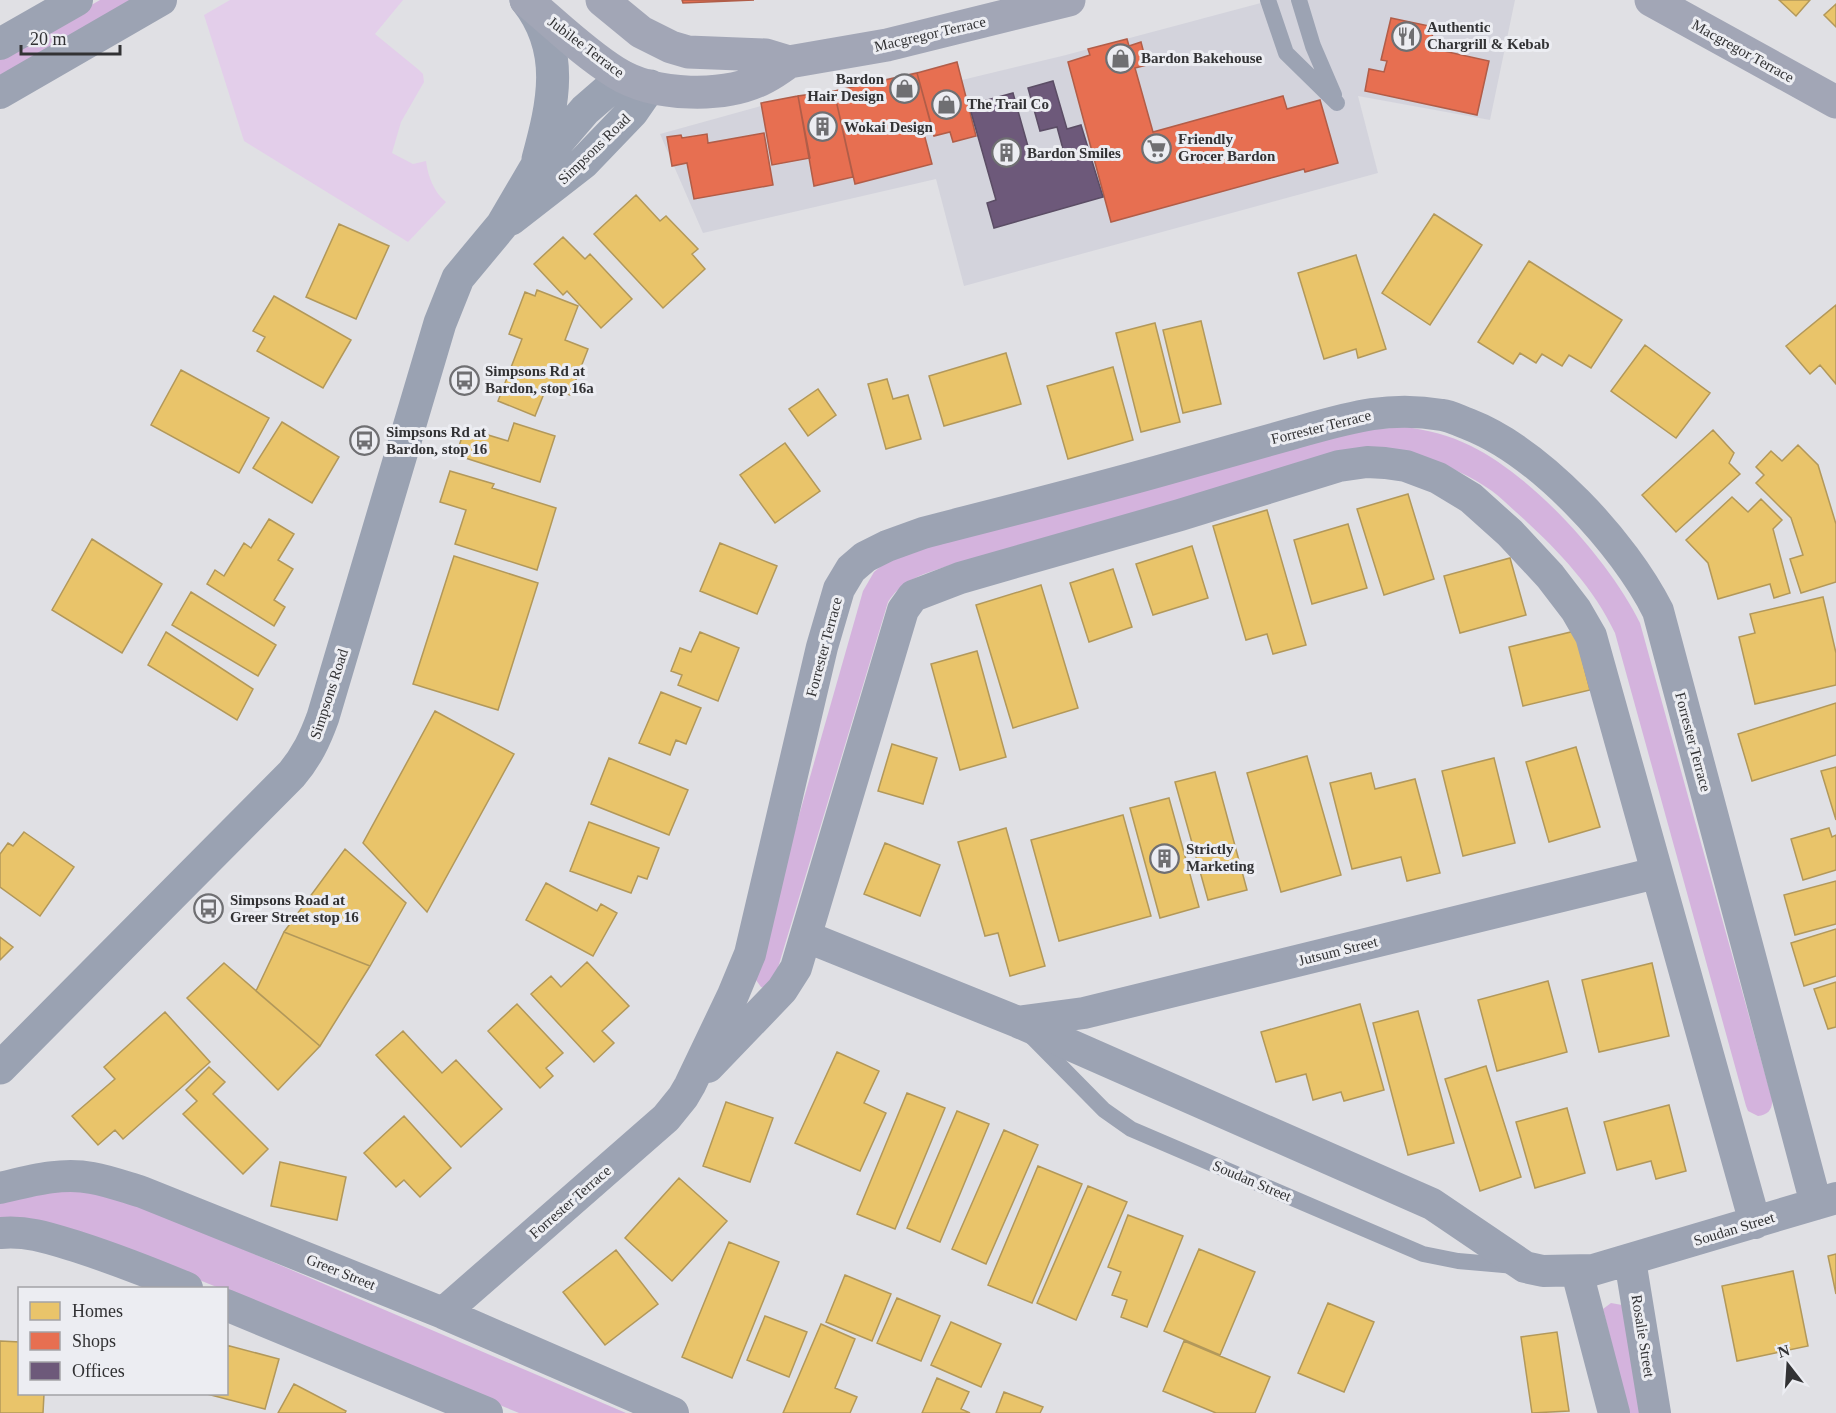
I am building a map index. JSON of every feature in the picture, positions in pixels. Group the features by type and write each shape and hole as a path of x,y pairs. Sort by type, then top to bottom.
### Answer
{"highway":[{"name":"Jubilee Terrace","path":"526,0 590,53 637,82"},
{"path":"602,0 641,32 669,47 637,82"},
{"name":"Macgregor Terrace","path":"637,82 697,92 741,86 765,78 789,62 887,45 1069,0"},
{"name":"Macgregor Terrace","path":"1651,0 1836,102"},
{"name":"Macgregor Terrace","path":"669,47 688,52 757,54 789,62"}],"main road":[{"path":"526,0 546,37 553,73 552,103 536,167"},
{"name":"Simpsons Road","path":"0,1068 292,774 305,758 314,744 323,717 440,323 453,288 464,270 502,225 536,167 585,110 637,82"},
{"name":"Simpsons Road","path":"502,225 583,163 632,112 637,82"}],"street":[{"path":"0,45 77,0"},
{"path":"0,93 161,0"},
{"name":"Forrester Terrace","path":"443,1313 666,1118 690,1085 733,995 754,941 822,647 839,589 851,569 865,557 887,546 923,533 1168,469 1358,416 1392,410 1446,415 1485,431 1524,455 1568,494 1610,539 1649,592 1662,623 1826,1201"},
{"name":"Forrester Terrace","path":"690,1085 788,984 796,968 903,610 914,596 960,578 1180,515 1339,466 1367,462 1406,466 1438,478 1471,498 1550,576 1576,610 1591,636 1755,1223"},
{"name":"Jutsum Street","path":"1018,1022 1084,1013 1656,873"},
{"name":"Soudan Street","path":"807,937 1018,1022 1432,1204 1525,1267 1544,1271 1577,1272 1630,1260 1826,1201"},
{"name":"Greer Street","path":"0,1188 68,1176 103,1180 152,1196 443,1313 673,1413"},
{"path":"0,1233 23,1233 49,1238 117,1260 184,1287"},
{"name":"Rosalie Street","path":"1630,1260 1655,1413"},
{"path":"1577,1272 1614,1413"},
{"path":"228,1306 487,1413"}],"lane":[{"path":"1268,0 1286,53 1337,103 1313,46 1299,0"},
{"path":"1286,53 1313,46"},
{"name":"Soudan Street","path":"1018,1022 1104,1110 1131,1129 1423,1254 1458,1261 1525,1267"}],"shaded area":[{"path":"100,0 136,0 0,79 0,58"},
{"path":"230,0 403,0 375,34 419,70 423,74 424,82 401,122 392,153 413,164 426,161 432,184 446,202 408,242 244,141 204,15"},
{"path":"1272,0 1515,0 1490,120 1358,96 1378,173 964,286 936,179 703,233 660,134 761,106 761,103 834,91 957,62 962,80"},
{"path":"1405,427 1463,442 1495,460 1520,478 1568,522 1590,547 1640,623 1772,1099 1771,1109 1767,1113 1758,1116 1748,1111 1746,1106 1615,633 1584,583 1530,525 1484,486 1426,457 950,565 923,574 900,587 888,602 777,971 774,978 763,988 761,987 756,980 755,970 863,591 874,572 886,562 907,551 1349,431"},
{"path":"79,1189 137,1204 626,1413 519,1413 228,1292 228,1287 217,1287 121,1248 0,1222 0,1203 56,1190"},
{"path":"1611,1303 1622,1305 1644,1413 1629,1413 1603,1309"}],"building: Homes":[{"path":"1779,0 1810,0 1796,16"},
{"path":"1836,4 1836,27 1824,15"},
{"path":"636,195 660,221 666,216 698,249 692,254 705,269 663,308 594,234"},
{"path":"1434,214 1482,245 1430,325 1382,293"},
{"path":"339,224 389,246 356,319 306,297"},
{"path":"563,237 585,259 590,254 632,299 601,328 567,291 563,295 534,264"},
{"path":"1356,255 1386,349 1358,358 1356,349 1324,359 1298,273"},
{"path":"1529,261 1622,320 1591,368 1569,355 1562,366 1542,354 1536,363 1520,353 1513,364 1478,342"},
{"path":"537,290 578,306 565,340 588,349 570,395 547,386 535,416 498,401 522,339 509,334 525,292 535,296"},
{"path":"274,296 351,340 323,388 257,351 265,337 253,331"},
{"path":"1836,305 1836,384 1820,365 1810,374 1786,346"},
{"path":"1201,321 1221,404 1183,413 1163,330"},
{"path":"1155,323 1180,422 1141,432 1116,333"},
{"path":"1645,345 1710,393 1676,438 1611,391"},
{"path":"1006,353 1021,404 944,426 929,376"},
{"path":"1113,367 1133,440 1068,459 1047,386"},
{"path":"181,370 269,418 239,473 151,425"},
{"path":"887,379 893,399 908,395 921,439 886,449 868,384"},
{"path":"818,389 836,415 808,436 789,409"},
{"path":"282,422 339,457 312,503 253,468"},
{"path":"514,423 555,436 540,482 456,455 465,428 508,441"},
{"path":"1713,430 1734,453 1729,463 1740,474 1676,532 1642,495"},
{"path":"785,443 820,491 775,523 740,475"},
{"path":"1798,445 1818,465 1836,524 1836,582 1801,593 1790,559 1803,555 1791,518 1756,483 1764,475 1756,467 1771,451 1782,461"},
{"path":"450,471 494,484 492,488 556,508 537,570 455,544 466,510 440,502"},
{"path":"1408,494 1434,579 1384,595 1357,509"},
{"path":"1732,497 1748,512 1761,499 1782,520 1773,529 1790,593 1774,598 1770,584 1718,599 1708,563 1686,540"},
{"path":"1267,510 1306,645 1273,654 1267,634 1246,640 1213,526"},
{"path":"269,519 294,534 278,560 293,569 274,600 285,607 274,626 207,584 215,570 224,576 244,543 251,548"},
{"path":"1348,524 1367,588 1312,604 1294,540"},
{"path":"92,539 162,584 122,653 52,610"},
{"path":"720,543 777,566 757,614 700,591"},
{"path":"1192,546 1208,598 1153,615 1136,564"},
{"path":"454,556 538,583 498,710 413,684"},
{"path":"1510,558 1526,615 1460,633 1444,576"},
{"path":"1113,569 1132,627 1089,642 1070,583"},
{"path":"1041,585 1078,708 1013,728 976,605"},
{"path":"191,592 276,645 258,676 172,625"},
{"path":"1823,597 1836,653 1836,685 1755,704 1739,637 1755,633 1750,614"},
{"path":"1575,631 1590,690 1523,706 1509,647"},
{"path":"166,632 253,689 237,720 148,665"},
{"path":"700,632 739,648 718,701 678,685 682,675 671,671 680,648 691,652"},
{"path":"977,651 1006,757 960,770 931,664"},
{"path":"661,692 701,708 686,744 676,740 670,755 639,743"},
{"path":"1836,703 1836,755 1752,781 1738,734"},
{"path":"435,711 514,754 427,912 363,843"},
{"path":"892,744 937,758 923,804 878,791"},
{"path":"1576,747 1600,827 1549,842 1526,762"},
{"path":"1307,756 1341,875 1281,892 1247,773"},
{"path":"609,758 688,790 669,835 591,804"},
{"path":"1494,758 1515,843 1463,856 1442,771"},
{"path":"1836,767 1836,820 1821,771"},
{"path":"1215,772 1247,890 1208,900 1175,782"},
{"path":"1371,773 1375,789 1415,779 1440,873 1407,881 1401,857 1352,869 1330,783"},
{"name":"Strictly Marketing","path":"1169,798 1199,907 1160,918 1130,808"},
{"path":"1123,815 1151,916 1059,941 1031,840"},
{"path":"589,822 659,848 647,879 638,876 631,893 570,871"},
{"path":"1006,828 1045,966 1010,976 998,933 985,936 958,842"},
{"path":"1829,828 1832,837 1836,835 1836,870 1803,880 1791,839"},
{"path":"24,832 74,867 40,916 0,887 0,854 8,843 13,846"},
{"path":"885,843 940,865 920,916 864,894"},
{"path":"345,849 406,903 370,966 284,932"},
{"path":"1836,881 1836,924 1795,935 1784,895"},
{"path":"546,883 597,911 601,904 617,913 593,956 526,920"},
{"path":"1836,929 1836,976 1804,986 1791,943"},
{"path":"284,932 370,966 320,1046 256,991"},
{"path":"0,937 13,947 0,960"},
{"path":"587,962 629,1006 602,1031 614,1043 594,1062 531,994 551,976 561,987"},
{"path":"224,963 320,1046 278,1090 187,998"},
{"path":"1652,963 1669,1036 1599,1052 1582,980"},
{"path":"1548,981 1567,1052 1497,1071 1478,1000"},
{"path":"1836,982 1836,1027 1828,1029 1814,989"},
{"path":"517,1004 563,1053 546,1068 553,1076 540,1088 488,1031"},
{"path":"1360,1004 1384,1090 1344,1101 1341,1092 1313,1100 1306,1074 1276,1082 1261,1032"},
{"path":"1418,1011 1454,1143 1408,1155 1373,1023"},
{"path":"165,1012 210,1062 123,1139 115,1130 98,1145 72,1116 115,1079 104,1067"},
{"path":"403,1031 442,1073 456,1060 502,1109 461,1147 376,1055"},
{"path":"837,1052 879,1071 864,1103 886,1113 860,1171 795,1143"},
{"path":"1486,1066 1521,1177 1480,1191 1445,1079"},
{"path":"209,1067 225,1082 213,1094 268,1149 243,1174 183,1114 197,1101 186,1090"},
{"path":"907,1093 945,1108 895,1229 857,1214"},
{"path":"726,1102 773,1118 750,1182 703,1166"},
{"path":"1669,1105 1686,1171 1656,1179 1651,1161 1617,1170 1604,1122"},
{"path":"1567,1108 1585,1173 1535,1188 1516,1122"},
{"path":"957,1111 989,1124 940,1242 907,1228"},
{"path":"404,1116 451,1168 420,1197 404,1180 396,1187 364,1153"},
{"path":"1004,1130 1038,1145 986,1264 952,1249"},
{"path":"280,1162 346,1177 337,1220 271,1206"},
{"path":"1038,1166 1082,1184 1032,1303 988,1285"},
{"path":"679,1178 727,1221 672,1281 625,1238"},
{"path":"1088,1186 1127,1202 1076,1320 1037,1303"},
{"path":"1128,1215 1183,1236 1147,1327 1121,1317 1127,1300 1112,1295 1121,1272 1108,1267"},
{"path":"729,1242 779,1262 732,1378 682,1357"},
{"path":"1199,1249 1255,1272 1220,1355 1164,1331"},
{"path":"616,1250 658,1304 605,1345 563,1292"},
{"path":"1836,1254 1836,1294 1828,1256"},
{"path":"1793,1271 1808,1346 1737,1361 1722,1286"},
{"path":"845,1275 891,1294 872,1341 826,1322"},
{"path":"897,1298 940,1316 921,1361 877,1343"},
{"path":"1328,1303 1374,1322 1344,1392 1298,1373"},
{"path":"765,1316 807,1332 789,1377 747,1360"},
{"path":"951,1322 1001,1344 981,1387 931,1365"},
{"path":"821,1324 855,1339 835,1388 857,1397 850,1413 783,1413"},
{"path":"1557,1332 1569,1411 1532,1413 1521,1337"},
{"path":"0,1341 18,1342 18,1395 44,1395 43,1413 0,1413"},
{"path":"1184,1341 1270,1377 1255,1413 1216,1413 1163,1391"},
{"path":"228,1346 279,1359 265,1409 211,1395 228,1395"},
{"path":"937,1378 969,1392 961,1409 970,1413 922,1413"},
{"path":"294,1384 346,1411 345,1413 278,1413"},
{"path":"1004,1392 1043,1407 1040,1413 996,1413"}],"building: Shops":[{"path":"682,0 754,0 683,3"},
{"path":"1391,18 1434,27 1430,48 1489,61 1477,115 1365,91 1369,69 1384,72 1387,61 1381,60"},
{"path":"1127,39 1129,46 1141,42 1147,65 1135,68 1153,132 1283,96 1287,109 1320,100 1338,163 1305,172 1304,169 1111,222 1068,62 1090,55 1088,49"},
{"name":"The Trail Co","path":"957,62 976,136 953,142 950,132 934,136 917,73"},
{"path":"917,73 932,127 923,130 932,164 855,184 834,91"},
{"name":"Wokai Design","path":"834,91 853,177 814,186 798,96"},
{"path":"798,96 810,158 772,165 761,103"},
{"path":"764,133 773,185 694,199 687,163 672,166 667,137 681,135 682,138 707,134 708,143"}],"building: Offices":[{"name":"Bardon Smiles","path":"1053,81 1067,129 1081,125 1103,197 994,228 987,203 996,200 969,105 1013,93 1031,157 1063,149 1057,127 1040,131 1028,88"}],"place":[{"name":"Authentic Chargrill & Kebab","path":"1406,36"},
{"name":"Bardon Bakehouse","path":"1120,58"},
{"name":"Bardon Hair Design","path":"905,88"},
{"name":"The Trail Co","path":"946,104"},
{"name":"Wokai Design","path":"823,127"},
{"name":"Friendly Grocer Bardon","path":"1157,148"},
{"name":"Bardon Smiles","path":"1006,153"},
{"name":"Simpsons Rd at Bardon, stop 16a","path":"464,380"},
{"name":"Simpsons Rd at Bardon, stop 16","path":"365,441"},
{"name":"Strictly Marketing","path":"1165,858"},
{"name":"Simpsons Road at Greer Street stop 16","path":"209,909"}]}
